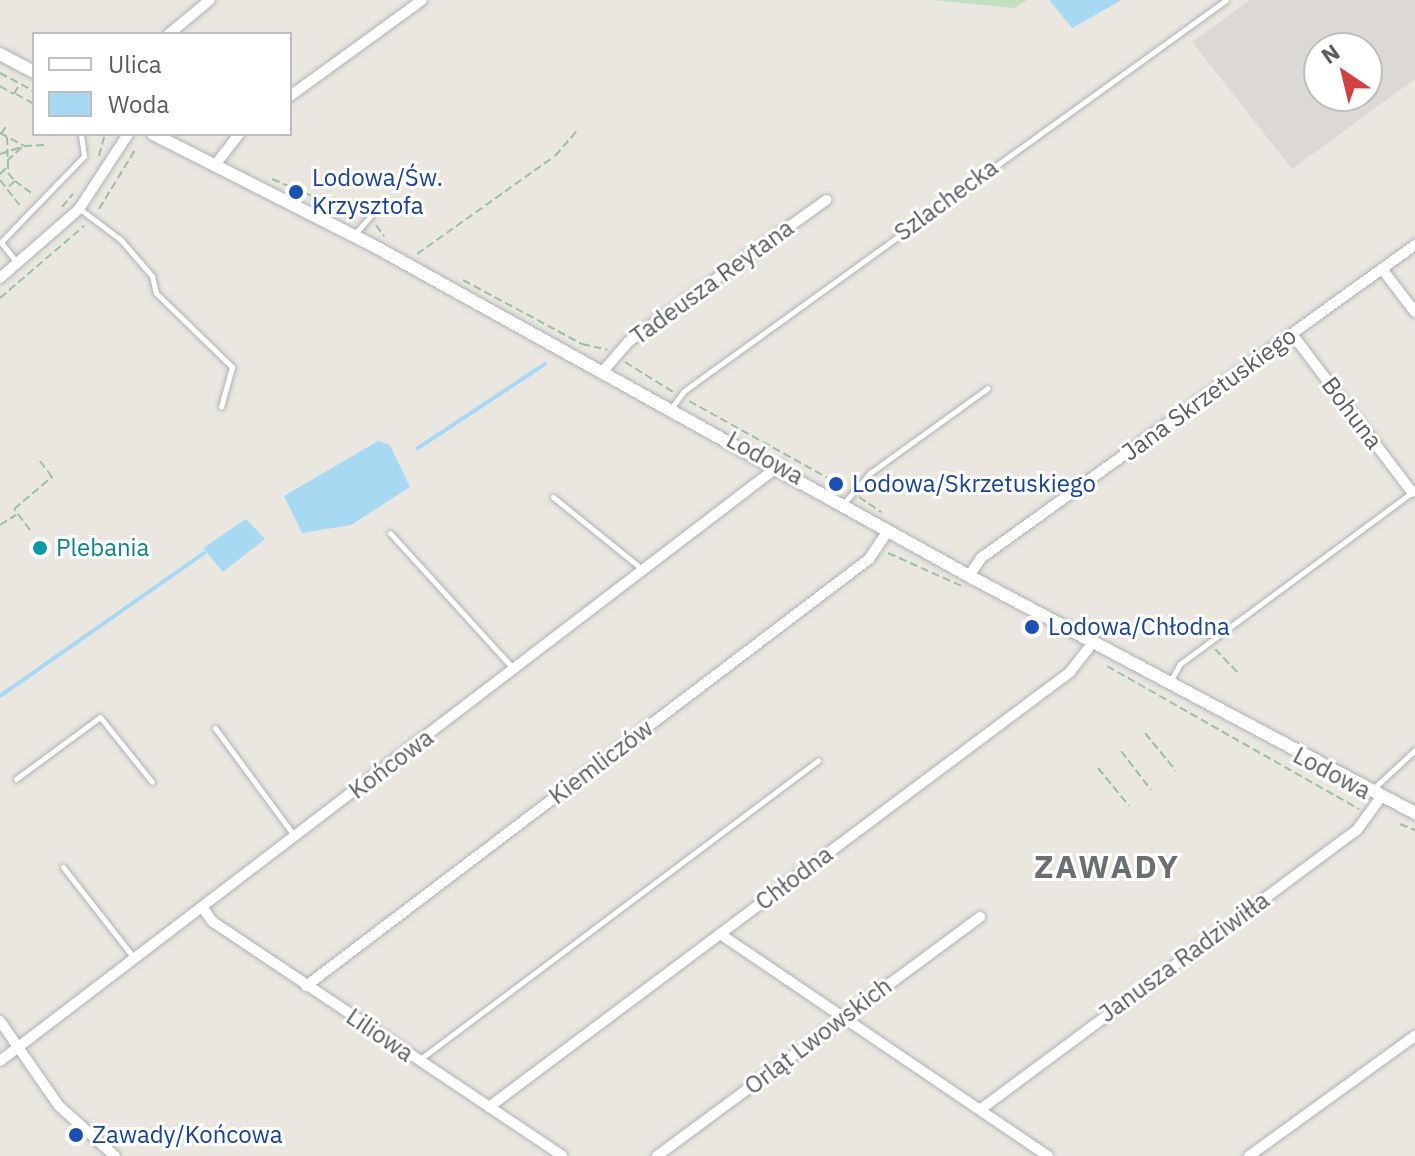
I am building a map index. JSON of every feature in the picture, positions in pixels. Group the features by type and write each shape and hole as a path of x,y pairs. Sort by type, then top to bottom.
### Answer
{"street":[{"path":"171,32 210,0"},
{"path":"292,95 422,0"},
{"path":"0,54 32,71"},
{"path":"0,278 79,209 127,136"},
{"name":"Lodowa","path":"157,136 354,235 414,260 604,370 676,401 843,504 889,524 969,576 1375,796 1415,813"},
{"path":"215,165 237,136"},
{"name":"Tadeusza Reytana","path":"604,370 628,342 826,200"},
{"name":"Jana Skrzetuskiego","path":"969,576 981,558 1415,245"},
{"path":"1382,269 1415,312"},
{"name":"Bohuna","path":"1292,334 1413,491"},
{"name":"Końcowa","path":"0,1061 645,572 780,465"},
{"name":"Kiemliczów","path":"306,986 869,559 889,524"},
{"name":"Chłodna","path":"489,1107 1070,672 1093,643"},
{"name":"Janusza Radziwiłła","path":"981,1109 1357,830 1375,796"},
{"name":"Liliowa","path":"202,907 306,986 562,1156"},
{"name":"Orląt Lwowskich","path":"657,1156 980,917"},
{"path":"720,934 1048,1156"},
{"path":"0,1021 59,1106 115,1156"},
{"path":"1249,1156 1415,1036"}],"lane":[{"name":"Szlachecka","path":"676,401 1226,0"},
{"path":"18,264 1,242 84,156 81,136"},
{"path":"79,209 121,240 152,276 156,293 232,367 221,407"},
{"path":"354,235 373,213"},
{"path":"843,504 852,492 988,388"},
{"path":"1168,684 1180,664 1413,491"},
{"path":"553,497 645,572"},
{"path":"390,533 515,670"},
{"path":"16,779 100,717 152,782"},
{"path":"215,728 296,837"},
{"path":"1375,796 1415,750"},
{"path":"419,1060 818,760"},
{"path":"63,867 134,959"}],"path":[{"path":"0,73 32,90"},
{"path":"14,94 20,84"},
{"path":"0,86 32,103"},
{"path":"7,125 1,134 24,146"},
{"path":"414,260 555,156 577,131"},
{"path":"93,168 104,136"},
{"path":"7,137 8,187"},
{"path":"0,154 24,146 44,145"},
{"path":"7,161 24,146"},
{"path":"0,174 7,167"},
{"path":"257,172 360,215"},
{"path":"8,173 15,181 8,187"},
{"path":"0,180 24,212"},
{"path":"54,216 76,191"},
{"path":"375,223 390,240"},
{"path":"403,247 414,260 426,260"},
{"path":"458,277 582,344 610,350"},
{"path":"622,359 676,401 852,492 889,524"},
{"path":"30,530 14,509 52,477 39,460"},
{"path":"0,525 17,514"},
{"path":"885,555 898,553 976,592"},
{"path":"1214,648 1240,675"},
{"path":"1107,666 1359,812"},
{"path":"1148,733 1176,771"},
{"path":"1125,751 1151,790"},
{"path":"1101,768 1129,806"},
{"path":"1400,824 1415,830"}],"shaded area":[{"path":"1250,0 1415,0 1415,79 1383,102 1383,32 1303,32 1303,112 1370,112 1292,169 1192,42"}],"green space":[{"path":"932,0 1027,0 1015,8"}],"water":[{"path":"1051,0 1122,0 1072,28 1050,1"},
{"path":"378,441 390,445 410,487 351,525 302,533 284,496"},
{"path":"246,519 265,539 223,572 203,548"}],"waterway":[{"path":"418,448 545,364"},
{"path":"0,696 204,553"}],"place":[{"name":"Lodowa/Św. Krzysztofa","path":"296,192"},
{"name":"Lodowa/Skrzetuskiego","path":"836,484"},
{"name":"Plebania","path":"40,548"},
{"name":"Lodowa/Chłodna","path":"1032,627"},
{"name":"Zawady/Końcowa","path":"76,1135"}],"district":[{"name":"ZAWADY","path":"1107,866"}]}
